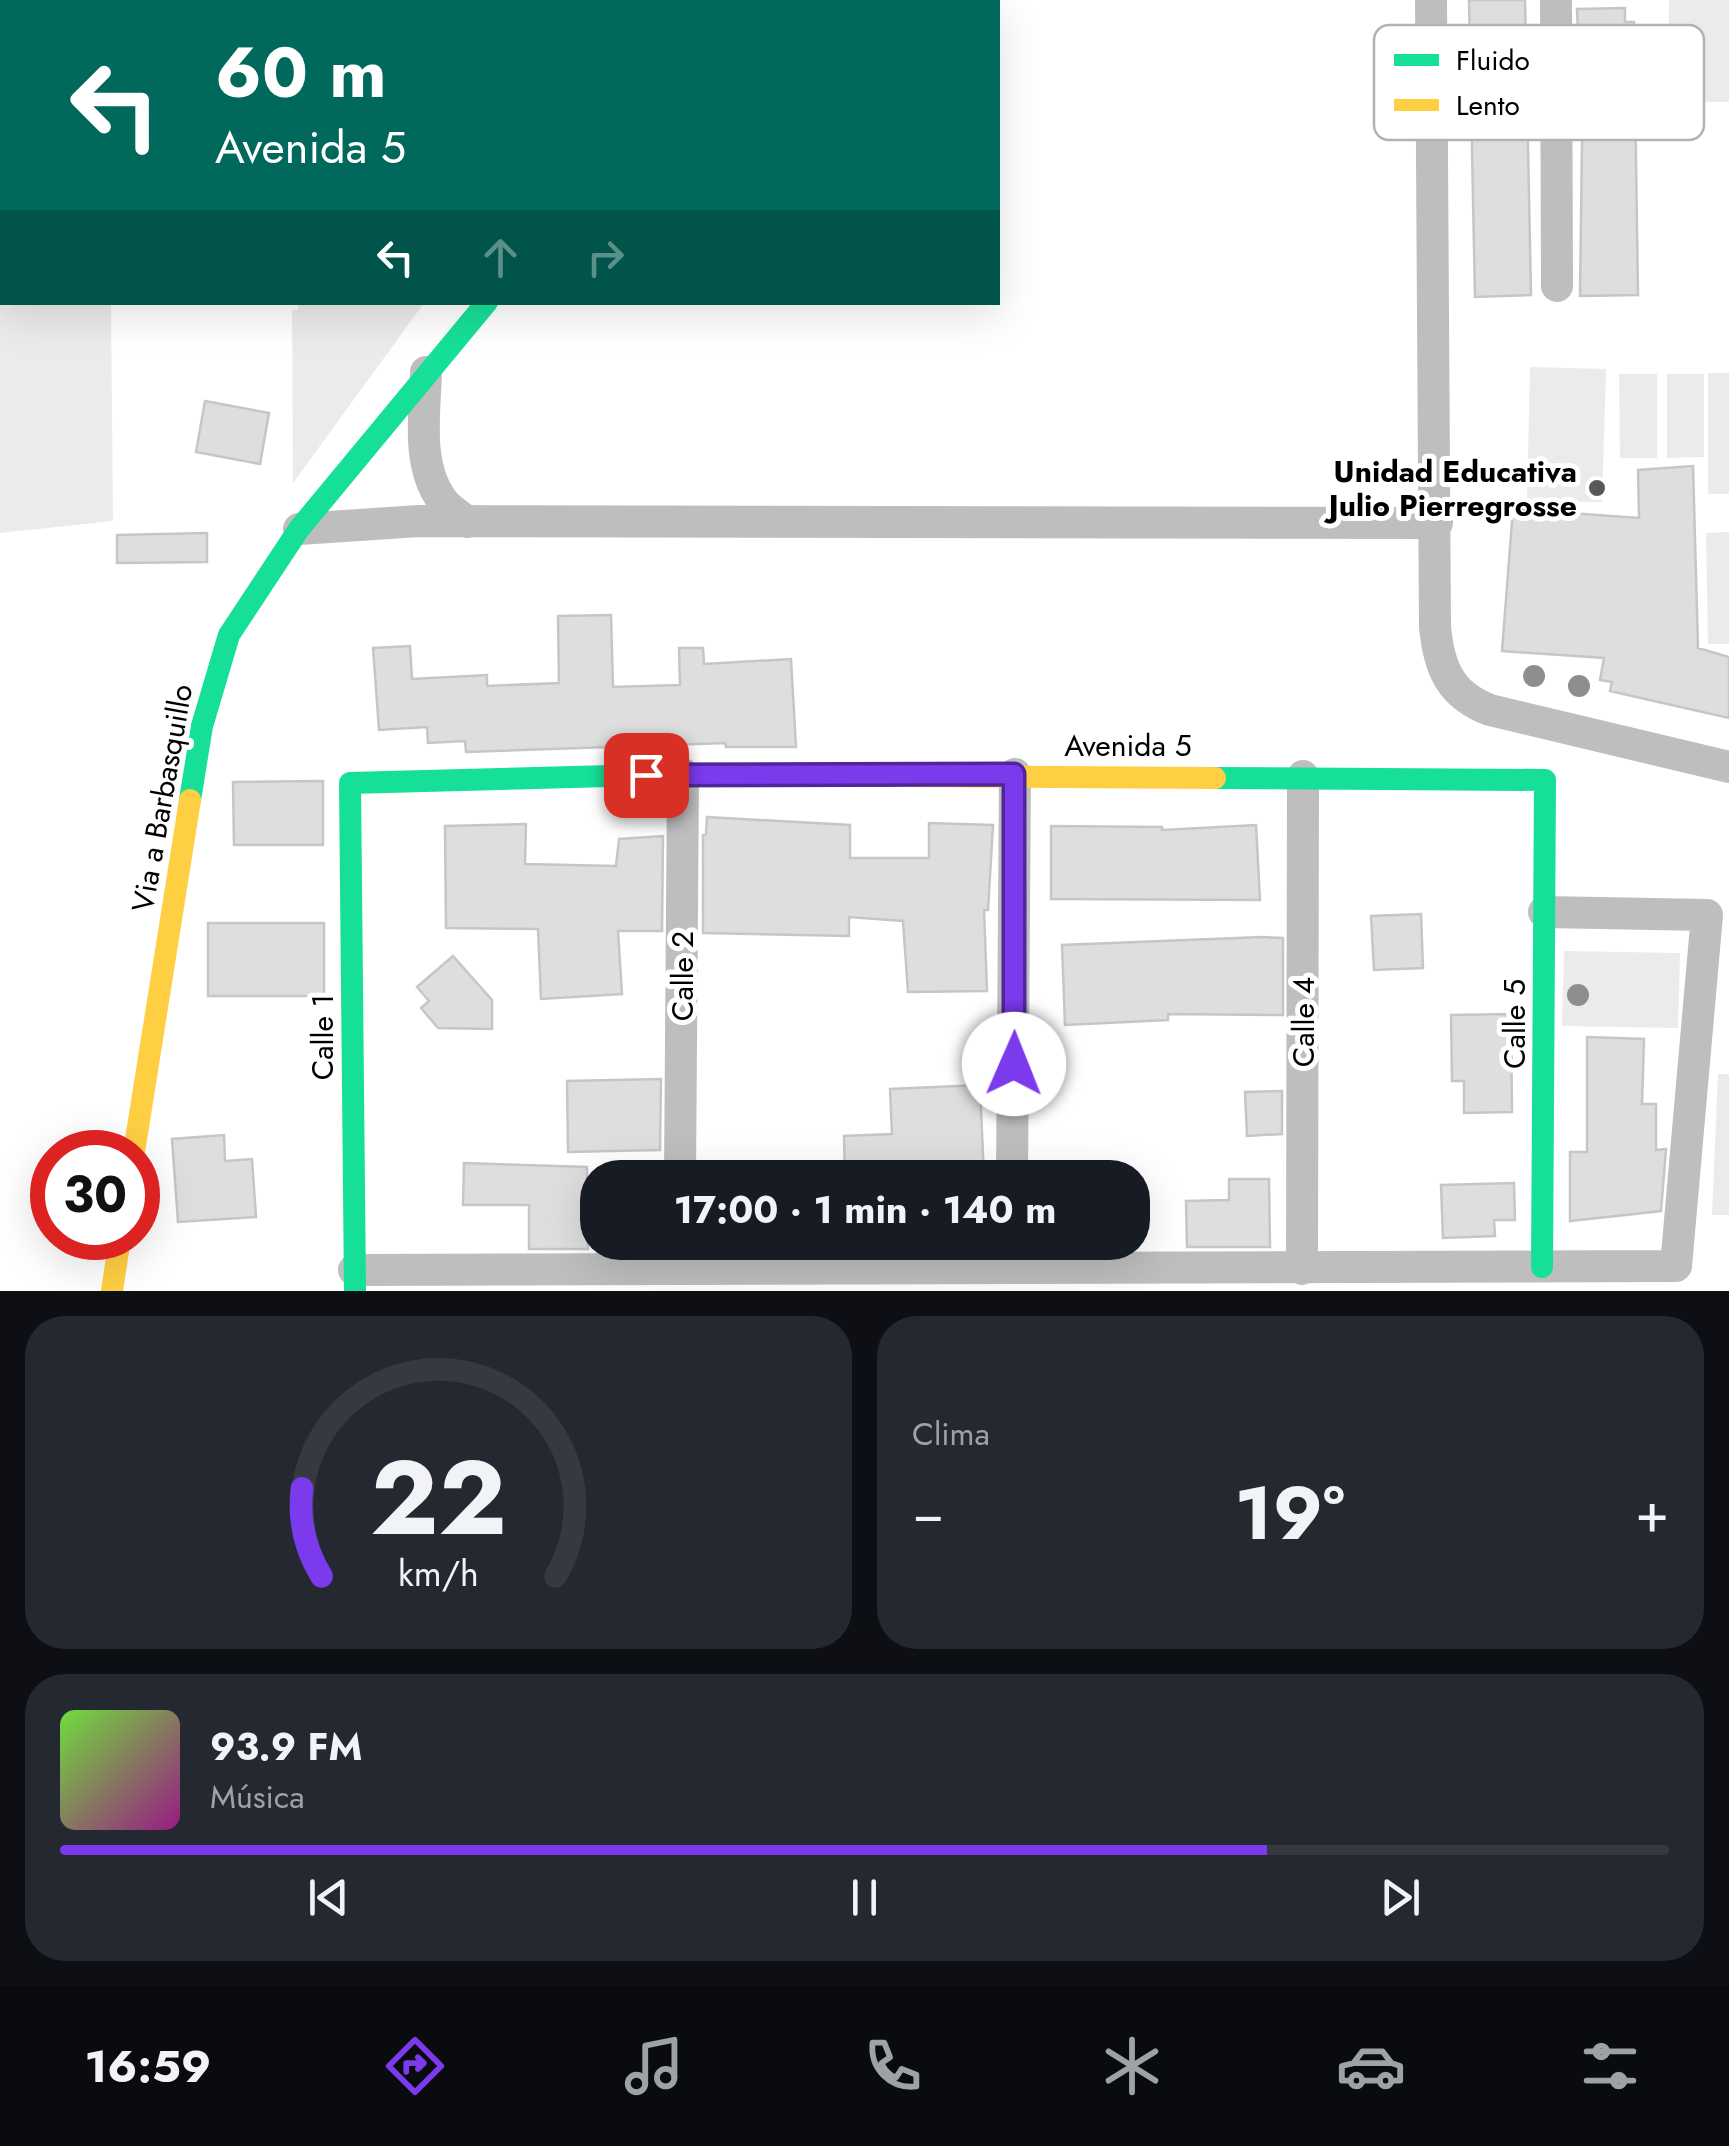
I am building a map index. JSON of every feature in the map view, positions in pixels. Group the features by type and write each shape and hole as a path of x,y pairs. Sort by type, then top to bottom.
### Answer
{"street":[{"path":"1431,0 1431,25"},
{"path":"1556,0 1556,25"},
{"path":"1433,140 1437,523 1434,627 1438,656 1455,690 1469,702 1729,767"},
{"path":"1556,140 1557,286"},
{"name":"Via a Barbasquillo","path":"138,1130 202,726 212,682 229,636 299,530 484,305"},
{"path":"426,372 424,440 430,471 442,500 466,522"},
{"path":"299,530 466,522 1437,523"},
{"name":"Avenida 5","path":"350,782 683,774 1545,780"},
{"name":"Calle 2","path":"680,1160 683,774"},
{"path":"1012,1160 1014,774"},
{"name":"Calle 4","path":"1302,1269 1303,776"},
{"name":"Calle 5","path":"1542,1267 1545,780"},
{"name":"Calle 1","path":"350,782 354,1280"},
{"path":"817,1260 1011,1267 1676,1266 1708,915 1544,912"},
{"path":"112,1291 117,1260"},
{"path":"354,1280 614,1260"}],"shaded area":[{"path":"1669,0 1729,0 1729,102 1704,102 1704,25 1669,25"},
{"path":"0,305 111,305 113,521 0,533"},
{"path":"298,305 423,305 293,483 292,310 298,310"},
{"path":"1530,367 1606,369 1602,502 1527,501"},
{"path":"1708,373 1729,373 1729,494 1708,494"},
{"path":"1619,374 1657,374 1657,458 1620,458"},
{"path":"1667,374 1704,374 1704,457 1667,458"},
{"path":"1729,532 1729,644 1708,644 1706,533"},
{"path":"1564,951 1680,953 1678,1028 1562,1026"},
{"path":"1718,1074 1729,1074 1729,1215 1712,1215"}],"building":[{"path":"1469,0 1525,0 1526,25 1470,25"},
{"path":"1625,8 1625,22 1634,25 1578,25 1577,9"},
{"path":"1472,140 1528,140 1531,295 1475,297"},
{"path":"1582,140 1636,140 1638,295 1580,296"},
{"path":"205,401 269,413 260,464 196,452"},
{"path":"1693,466 1698,648 1729,657 1729,718 1610,691 1612,682 1600,680 1604,658 1502,651 1513,509 1639,518 1638,470"},
{"path":"207,533 207,562 117,563 117,535"},
{"path":"611,615 613,687 680,685 679,648 703,648 704,664 791,659 796,747 726,747 725,743 466,752 465,741 428,743 427,727 379,730 373,648 410,646 412,679 487,675 487,686 559,683 558,616"},
{"path":"323,781 323,845 234,845 233,782"},
{"path":"707,817 850,825 850,858 929,858 929,823 993,825 988,910 984,910 987,991 908,992 903,921 849,917 849,936 703,933 703,835"},
{"path":"526,824 525,864 616,866 619,839 663,836 662,931 618,931 622,994 541,999 538,929 446,928 445,826"},
{"path":"1256,825 1260,900 1051,899 1051,826 1162,830"},
{"path":"1421,914 1423,968 1374,970 1371,916"},
{"path":"208,923 324,923 324,996 208,996"},
{"path":"1283,938 1283,1015 1168,1014 1168,1020 1065,1025 1062,945"},
{"path":"453,956 492,1000 492,1029 438,1028 421,1008 429,1001 417,987"},
{"path":"1511,1014 1512,1112 1464,1113 1464,1081 1452,1081 1451,1015"},
{"path":"1587,1037 1644,1039 1642,1104 1656,1104 1656,1150 1666,1149 1661,1211 1570,1221 1570,1152 1587,1152"},
{"path":"661,1079 660,1150 568,1152 567,1081"},
{"path":"980,1085 983,1160 845,1160 844,1136 892,1134 890,1089"},
{"path":"1282,1091 1282,1134 1247,1136 1245,1092"},
{"path":"224,1135 225,1161 252,1159 256,1217 178,1222 172,1139"},
{"path":"464,1163 580,1167 580,1249 529,1249 529,1205 463,1205"},
{"path":"1229,1179 1269,1179 1270,1247 1187,1247 1186,1201 1229,1200"},
{"path":"1514,1183 1515,1220 1494,1220 1495,1236 1443,1238 1441,1185"}],"traffic: fast":[{"path":"190,800 202,726 229,635 299,529 485,305"},
{"path":"355,1291 350,783 683,774 900,776"},
{"path":"1215,778 1545,780 1542,1267"}],"traffic: slow":[{"path":"900,776 1215,778"},
{"path":"138,1130 190,800"},
{"path":"112,1291 117,1260"}],"place":[{"name":"Unidad Educativa Julio Pierregrosse","path":"1597,488"}],"route":[{"path":"646,775 1014,774 1014,1064"}]}
